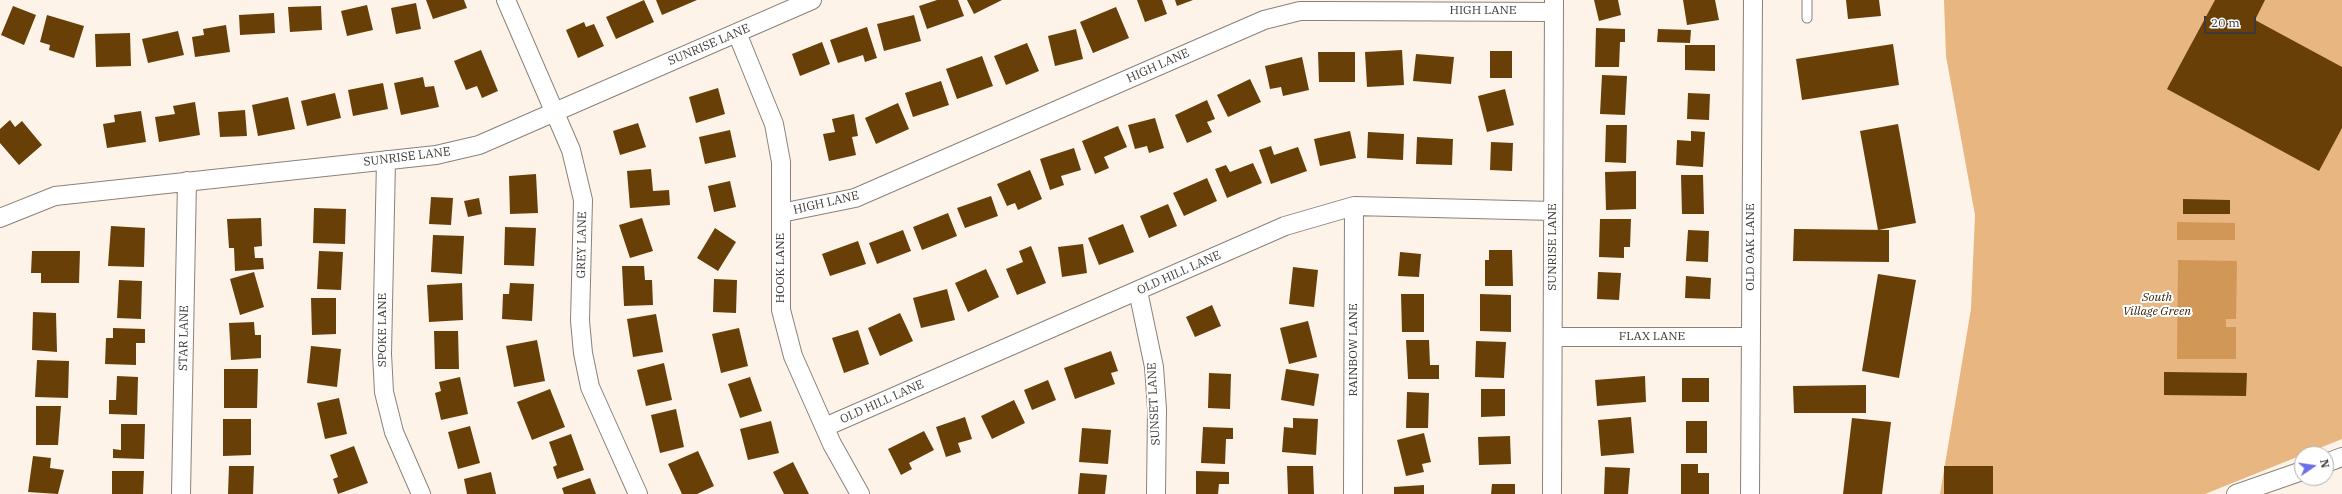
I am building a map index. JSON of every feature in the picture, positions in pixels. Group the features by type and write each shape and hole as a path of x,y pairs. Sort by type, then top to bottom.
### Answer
{"street":[{"name":"GREY LANE","path":"506,0 571,150 582,200 580,321 583,353 590,387 638,494"},
{"name":"SUNRISE LANE","path":"0,218 55,196 436,155 479,145 812,0"},
{"name":"OLD OAK LANE","path":"1750,494 1752,0"},
{"name":"SUNRISE LANE","path":"1552,494 1554,6"},
{"name":"HIGH LANE","path":"780,213 855,198 1264,20 1300,11 1554,6"},
{"name":"HOOK LANE","path":"737,33 774,124 781,162 781,310 793,356 832,444 860,494"},
{"name":"SPOKE LANE","path":"386,160 382,354 384,392 394,432 421,494"},
{"name":"STAR LANE","path":"181,494 188,181"},
{"name":"OLD HILL LANE","path":"825,427 1285,226 1354,206 1553,211"},
{"name":"RAINBOW LANE","path":"1353,494 1354,206"},
{"name":"SUNSET LANE","path":"1138,291 1154,367 1157,409 1156,494"},
{"name":"FLAX LANE","path":"1552,337 1751,337"},
{"path":"2236,494 2294,474"}],"lane":[{"path":"1807,0 1808,18"}],"green space":[{"name":"South Village Green","path":"1944,0 2342,0 2342,439 2325,446 2294,446 2294,458 2205,494 1940,494 1971,309 1975,215 1946,56"}],"shaded area":[{"path":"2177,222 2235,223 2235,240 2177,240"},
{"path":"2178,260 2237,261 2236,319 2226,319 2226,327 2236,327 2236,359 2177,359"}],"building":[{"path":"426,0 464,0 467,8 433,19"},
{"path":"644,0 654,22 616,39 606,17"},
{"path":"656,0 697,0 662,15"},
{"path":"937,0 958,0 964,16 927,29 919,6"},
{"path":"967,0 1002,0 974,14"},
{"path":"1137,0 1162,0 1167,14 1145,22"},
{"path":"1175,0 1193,0 1177,6"},
{"path":"1594,0 1618,0 1621,15 1599,21"},
{"path":"1683,0 1715,0 1719,20 1687,25"},
{"path":"1846,0 1879,0 1881,16 1848,19"},
{"path":"2215,0 2265,0 2255,20 2342,67 2342,128 2319,171 2167,89"},
{"path":"416,3 421,29 396,34 391,8"},
{"path":"367,5 373,30 347,36 341,11"},
{"path":"13,6 36,15 24,45 1,35"},
{"path":"321,6 322,30 290,32 288,7"},
{"path":"1116,7 1129,38 1093,53 1080,22"},
{"path":"274,13 275,33 240,35 239,15"},
{"path":"47,15 84,26 74,58 49,50 50,45 40,42"},
{"path":"914,15 921,41 884,51 877,24"},
{"path":"584,22 586,27 594,24 604,46 578,58 566,30"},
{"path":"226,25 230,52 195,57 192,37 204,35 203,29"},
{"path":"867,27 877,58 865,62 863,55 838,63 830,40"},
{"path":"1596,28 1625,29 1625,42 1620,42 1619,67 1595,67"},
{"path":"1076,29 1083,59 1055,66 1048,36"},
{"path":"1658,29 1691,30 1690,43 1657,42"},
{"path":"178,31 184,55 148,63 142,39"},
{"path":"130,33 131,66 96,67 95,34"},
{"path":"822,42 830,64 800,76 792,54"},
{"path":"1027,43 1039,71 1006,85 994,56"},
{"path":"1893,44 1899,85 1802,100 1796,59"},
{"path":"1685,45 1715,45 1715,71 1685,70"},
{"path":"481,50 498,91 482,98 477,86 466,90 454,61"},
{"path":"1402,50 1404,85 1367,87 1365,52"},
{"path":"1490,51 1512,51 1512,78 1490,78"},
{"path":"1318,52 1355,52 1355,82 1319,82"},
{"path":"1416,54 1454,57 1451,84 1413,81"},
{"path":"982,56 993,86 957,99 946,69"},
{"path":"1302,57 1309,90 1283,96 1281,87 1270,89 1265,66"},
{"path":"1602,75 1627,76 1625,115 1600,114"},
{"path":"423,77 425,87 434,86 439,107 401,115 394,83"},
{"path":"1250,79 1261,102 1228,117 1217,95"},
{"path":"941,81 949,105 913,117 905,93"},
{"path":"383,83 388,109 353,116 348,90"},
{"path":"718,88 725,114 696,123 689,97"},
{"path":"1505,89 1514,125 1487,132 1478,96"},
{"path":"335,93 341,118 307,126 301,101"},
{"path":"1688,93 1710,94 1709,120 1687,119"},
{"path":"288,97 295,129 258,136 252,105"},
{"path":"1207,100 1215,119 1207,122 1212,132 1187,143 1175,115"},
{"path":"195,102 200,135 159,142 155,117 175,114 173,106"},
{"path":"898,103 909,129 876,144 865,118"},
{"path":"245,110 247,136 220,137 218,112"},
{"path":"141,111 146,142 107,148 103,124 115,122 114,115"},
{"path":"854,114 858,136 852,137 856,155 829,161 823,134 835,132 832,119"},
{"path":"1155,118 1164,148 1149,153 1147,146 1135,149 1128,125"},
{"path":"10,120 15,127 22,121 42,145 19,165 0,143 0,129"},
{"path":"638,123 646,147 620,155 613,131"},
{"path":"1898,124 1916,223 1878,230 1860,131"},
{"path":"1606,125 1627,125 1626,163 1605,162"},
{"path":"1118,126 1127,147 1104,157 1109,168 1095,174 1082,141"},
{"path":"730,130 736,157 705,164 699,137"},
{"path":"1350,131 1356,158 1320,166 1314,139"},
{"path":"1691,131 1705,132 1703,167 1676,165 1677,140 1691,141"},
{"path":"1368,132 1404,134 1403,160 1367,158"},
{"path":"1417,137 1453,139 1452,165 1416,164"},
{"path":"1491,142 1513,143 1512,171 1490,170"},
{"path":"1271,146 1274,155 1298,147 1307,171 1271,184 1259,150"},
{"path":"1074,148 1081,170 1061,176 1064,185 1050,190 1040,159"},
{"path":"1253,163 1262,183 1227,198 1215,169 1226,165 1230,172"},
{"path":"651,169 653,191 669,190 670,205 630,208 627,171"},
{"path":"1030,170 1042,199 1018,210 1015,203 1007,206 997,184"},
{"path":"1636,171 1636,209 1606,210 1605,172"},
{"path":"536,174 538,213 510,214 509,176"},
{"path":"1681,175 1703,175 1704,214 1682,214"},
{"path":"1207,178 1217,201 1184,216 1173,193"},
{"path":"730,181 736,207 714,212 708,186"},
{"path":"991,196 998,216 965,228 957,208"},
{"path":"431,197 453,198 451,225 429,224"},
{"path":"479,198 482,214 468,217 464,201"},
{"path":"2183,199 2230,200 2230,214 2183,214"},
{"path":"1168,204 1177,226 1149,238 1140,216"},
{"path":"314,208 346,209 345,244 313,243"},
{"path":"948,213 957,236 922,250 913,227"},
{"path":"261,218 262,246 254,247 255,258 263,258 264,269 235,271 234,248 229,248 227,219"},
{"path":"642,218 653,251 630,258 619,225"},
{"path":"1600,219 1631,219 1630,247 1624,247 1624,258 1599,257"},
{"path":"1123,224 1134,252 1099,265 1088,238"},
{"path":"111,226 145,228 144,267 108,266"},
{"path":"505,227 536,228 534,266 504,265"},
{"path":"715,228 736,242 718,271 697,258"},
{"path":"1794,229 1889,230 1889,262 1793,261"},
{"path":"903,230 911,251 877,264 869,243"},
{"path":"1688,230 1709,231 1708,262 1686,261"},
{"path":"433,235 464,236 462,274 431,272"},
{"path":"858,241 866,264 830,276 822,254"},
{"path":"1083,244 1087,273 1062,277 1058,247"},
{"path":"1031,246 1046,283 1017,295 1006,269 1023,262 1019,251"},
{"path":"1489,250 1512,250 1513,286 1485,286 1485,260 1489,260"},
{"path":"32,251 80,251 79,283 41,283 41,273 31,273"},
{"path":"319,251 343,252 341,290 317,289"},
{"path":"1400,252 1421,254 1419,277 1398,276"},
{"path":"622,266 644,266 645,280 652,280 653,305 624,306"},
{"path":"1293,267 1318,270 1314,307 1289,304"},
{"path":"986,269 999,297 968,312 955,283"},
{"path":"254,272 264,307 240,315 230,279"},
{"path":"1598,272 1621,273 1619,300 1597,299"},
{"path":"1878,274 1916,280 1899,378 1862,371"},
{"path":"1686,276 1711,278 1710,299 1685,298"},
{"path":"714,279 737,280 736,313 713,312"},
{"path":"119,280 142,281 141,319 117,318"},
{"path":"462,283 463,320 429,322 427,285"},
{"path":"510,283 534,284 532,321 502,319 503,294 509,294"},
{"path":"947,289 955,320 921,328 913,298"},
{"path":"1401,294 1424,294 1424,332 1402,332"},
{"path":"1480,294 1511,295 1511,332 1480,331"},
{"path":"311,298 336,298 336,334 312,335"},
{"path":"1212,305 1221,326 1195,337 1186,317"},
{"path":"33,312 56,313 57,352 32,350"},
{"path":"900,313 913,341 880,356 868,328"},
{"path":"656,314 663,352 633,357 627,319"},
{"path":"1308,321 1317,357 1289,364 1280,328"},
{"path":"254,322 255,335 261,335 261,358 231,360 229,323"},
{"path":"113,328 145,329 145,343 136,343 136,365 105,364 106,338 113,338"},
{"path":"739,328 748,366 721,373 712,334"},
{"path":"858,330 869,364 844,373 832,338"},
{"path":"434,331 458,331 459,369 435,369"},
{"path":"537,340 545,381 514,387 506,346"},
{"path":"1406,340 1429,340 1430,365 1439,365 1439,379 1408,379"},
{"path":"1476,341 1506,342 1504,378 1475,377"},
{"path":"311,346 341,349 337,387 307,383"},
{"path":"1111,351 1118,371 1111,373 1115,384 1075,399 1064,368"},
{"path":"37,360 69,361 68,398 35,397"},
{"path":"664,363 672,400 646,406 637,370"},
{"path":"224,369 258,369 257,408 224,408"},
{"path":"1286,369 1319,374 1314,406 1281,400"},
{"path":"2164,372 2247,373 2246,396 2164,395"},
{"path":"1209,373 1231,374 1230,409 1208,408"},
{"path":"117,376 138,377 137,415 109,414 109,400 116,400"},
{"path":"1645,376 1646,402 1597,406 1595,380"},
{"path":"460,377 468,414 441,420 435,393 441,391 439,382"},
{"path":"750,377 762,411 740,418 728,384"},
{"path":"1682,378 1709,378 1709,402 1682,402"},
{"path":"1048,380 1056,400 1032,410 1024,390"},
{"path":"1866,385 1866,413 1794,413 1793,386"},
{"path":"550,389 565,427 532,440 517,402"},
{"path":"1481,389 1505,389 1505,416 1481,417"},
{"path":"1407,392 1429,393 1428,428 1406,428"},
{"path":"339,398 347,434 325,439 317,403"},
{"path":"1014,400 1025,423 992,439 981,416"},
{"path":"36,406 61,406 58,445 36,445"},
{"path":"676,409 684,447 660,453 651,415"},
{"path":"965,417 972,439 958,443 961,452 946,457 936,427"},
{"path":"1631,417 1634,453 1601,456 1598,420"},
{"path":"1293,418 1318,419 1316,455 1282,452 1284,427 1293,428"},
{"path":"1852,418 1891,422 1882,494 1843,494"},
{"path":"223,419 251,419 251,455 223,456"},
{"path":"771,421 779,453 748,460 740,429"},
{"path":"1686,421 1707,421 1707,453 1686,453"},
{"path":"121,424 145,424 144,459 113,458 113,449 121,450"},
{"path":"470,426 480,463 458,469 448,432"},
{"path":"1203,427 1233,428 1233,439 1226,439 1225,464 1201,463"},
{"path":"1082,428 1111,430 1108,464 1079,462"},
{"path":"924,431 934,450 909,463 912,469 901,475 888,449"},
{"path":"1424,433 1431,462 1422,464 1424,472 1406,476 1397,440"},
{"path":"571,434 584,470 557,479 553,467 557,465 549,442"},
{"path":"1510,436 1511,464 1479,465 1478,437"},
{"path":"354,446 368,483 338,494 333,479 338,477 330,455"},
{"path":"698,451 714,486 697,494 682,494 668,464"},
{"path":"33,456 51,458 50,468 64,470 58,494 28,492"},
{"path":"793,462 809,494 784,494 773,472"},
{"path":"1681,464 1698,464 1698,473 1709,473 1709,494 1681,494"},
{"path":"229,466 254,466 253,494 228,494"},
{"path":"1287,466 1313,466 1314,494 1288,494"},
{"path":"1944,466 1993,466 1993,494 1944,494"},
{"path":"1605,467 1630,468 1628,494 1604,494"},
{"path":"112,471 144,471 143,494 112,494"},
{"path":"1196,471 1229,472 1229,484 1219,484 1218,494 1196,494"},
{"path":"491,472 496,494 467,494 464,479"},
{"path":"1080,473 1107,475 1105,494 1078,494"},
{"path":"590,478 596,494 564,494 562,488"},
{"path":"1492,484 1515,484 1515,494 1491,494"},
{"path":"1424,485 1424,494 1394,494 1394,487"}]}
